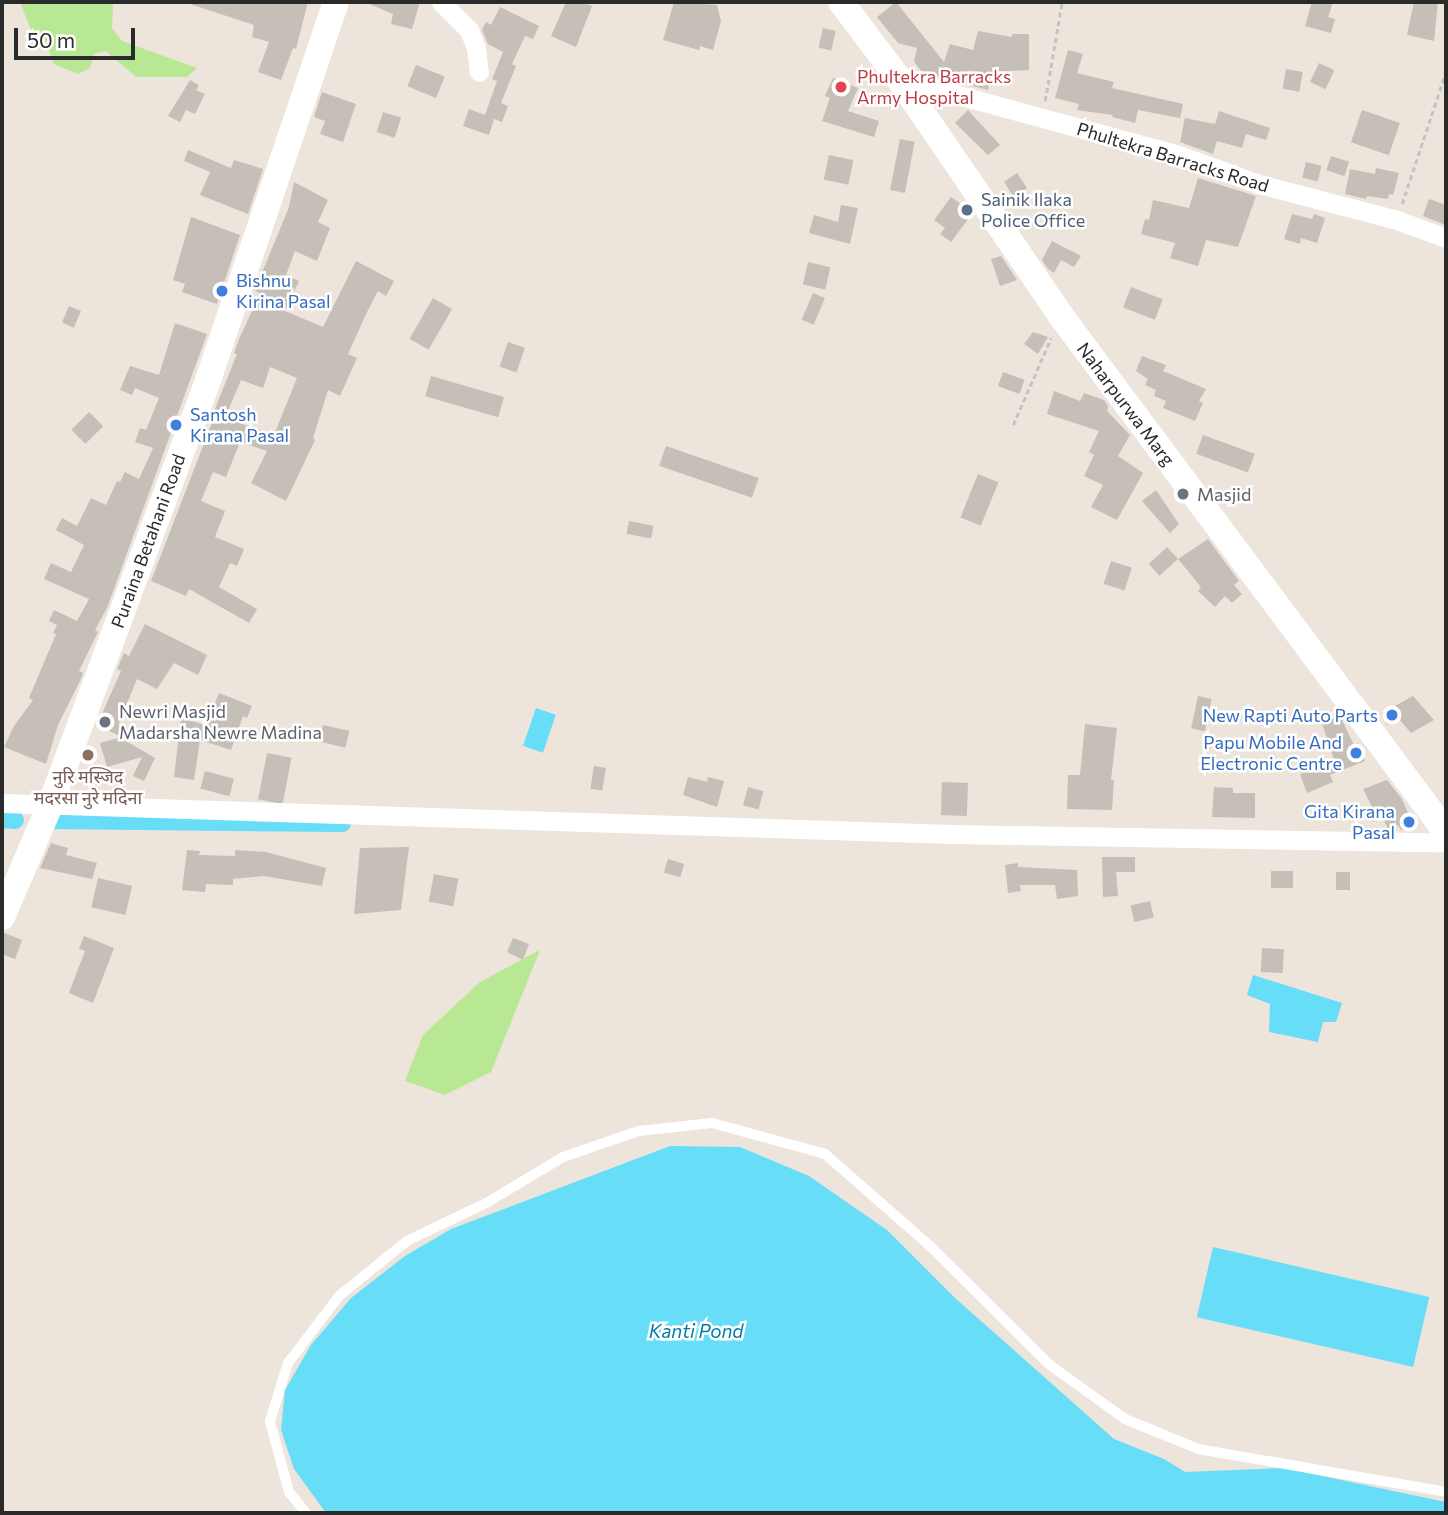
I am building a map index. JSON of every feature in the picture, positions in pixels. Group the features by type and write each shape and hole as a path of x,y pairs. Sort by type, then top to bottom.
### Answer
{"main road":[{"name":"Puraina Betahani Road","path":"2,917 51,803 205,389 336,2"},
{"name":"Naharpurwa Marg","path":"841,2 899,79 1061,316 1446,832"}],"street":[{"path":"441,2 469,30 476,48 479,72"},
{"name":"Phultekra Barracks Road","path":"899,79 1175,154 1259,184 1397,220 1446,237"},
{"path":"2,803 938,834 1446,843"}],"lane":[{"path":"306,1513 289,1492 270,1421 288,1363 339,1296 407,1241 488,1202 563,1157 639,1131 712,1123 825,1154 930,1246 1050,1365 1125,1419 1198,1449 1446,1492"}],"path":[{"path":"1042,118 1062,2"},
{"path":"1397,220 1446,71"},
{"path":"1013,425 1061,316"}],"green space":[{"path":"20,2 113,2 112,28 122,41 197,68 187,77 136,77 106,51 94,54 90,68 78,74 54,64 45,40 33,35"},
{"path":"540,950 491,1072 445,1095 405,1081 423,1035 480,982"}],"water":[{"path":"536,708 556,715 543,753 523,746"},
{"path":"1253,975 1342,1003 1336,1022 1323,1022 1318,1042 1269,1032 1270,1004 1247,995"},
{"name":"Kanti Pond","path":"670,1146 740,1147 809,1176 887,1230 955,1298 1114,1439 1164,1459 1185,1472 1284,1468 1446,1502 1446,1513 326,1513 294,1469 281,1430 285,1390 311,1345 351,1298 405,1256 451,1229"},
{"path":"1213,1247 1429,1297 1413,1367 1197,1317"}],"building":[{"path":"190,2 308,2 296,49 293,48 281,80 258,72 269,42 252,37 254,25"},
{"path":"365,2 420,2 412,29 391,24 393,14"},
{"path":"566,2 581,2 592,6 576,47 551,36"},
{"path":"674,2 717,5 721,21 713,50 700,46 699,50 663,40"},
{"path":"896,2 944,62 950,44 973,50 978,31 1012,37 1012,34 1029,34 1029,70 991,72 988,90 923,73 914,62 917,48 898,43 877,17"},
{"path":"1312,2 1333,2 1328,17 1335,19 1331,33 1305,26"},
{"path":"1414,2 1438,2 1434,41 1407,35"},
{"path":"500,7 539,26 533,39 525,36 512,64 516,66 501,103 508,106 502,122 494,119 489,135 463,126 469,109 485,115 497,81 492,79 503,52 488,44 482,30 486,22 491,25"},
{"path":"823,28 836,31 831,50 819,47"},
{"path":"1068,50 1083,54 1077,73 1114,82 1112,88 1183,104 1180,118 1138,110 1135,123 1112,117 1113,115 1077,110 1079,104 1055,98"},
{"path":"1319,63 1334,70 1326,89 1310,82"},
{"path":"416,65 445,77 436,98 407,86"},
{"path":"1286,69 1303,72 1299,92 1283,89"},
{"path":"833,78 858,88 848,111 879,121 874,137 822,121 830,98 825,96"},
{"path":"190,80 199,85 196,90 205,94 195,114 186,110 180,122 168,116"},
{"path":"322,92 356,104 343,142 320,134 325,121 314,117"},
{"path":"968,110 1000,145 988,155 955,123"},
{"path":"1362,110 1400,123 1389,155 1351,142"},
{"path":"1219,111 1270,128 1266,140 1246,134 1242,148 1217,141 1213,154 1180,142 1185,118 1215,124"},
{"path":"383,112 401,118 395,138 377,132"},
{"path":"900,139 915,142 905,193 890,190"},
{"path":"188,150 231,168 234,160 263,169 248,214 200,195 210,172 184,161"},
{"path":"829,155 853,160 848,185 824,179"},
{"path":"1331,156 1349,162 1344,176 1326,170"},
{"path":"1306,162 1322,166 1318,181 1302,178"},
{"path":"1376,168 1399,173 1393,195 1389,194 1388,199 1367,196 1366,199 1345,194 1350,169 1375,174"},
{"path":"1017,173 1027,188 1017,202 1004,182"},
{"path":"1198,178 1256,196 1238,247 1206,240 1198,266 1170,258 1175,243 1141,234 1145,219 1149,220 1153,200 1189,208"},
{"path":"294,182 328,200 318,222 330,228 317,261 295,251 286,275 299,281 285,311 323,327 356,261 394,281 386,296 378,291 367,312 348,354 357,358 340,396 328,390 313,438 315,440 286,501 251,483 267,451 240,442 226,477 213,472 201,501 225,511 215,537 244,549 237,566 230,563 219,587 257,609 249,623 189,589 186,596 151,581 215,415 221,417 213,414 237,354 234,353 239,339 260,294 255,290 289,207","holes":["270,367 297,378 274,435 225,418 241,380 263,388"]},
{"path":"951,197 962,205 964,202 972,214 951,242 940,234 945,228 934,220"},
{"path":"1429,199 1446,205 1446,225 1423,216"},
{"path":"841,205 858,208 850,244 809,233 814,215 838,222"},
{"path":"1292,214 1312,219 1314,214 1325,218 1317,243 1301,238 1300,244 1284,239"},
{"path":"191,217 240,235 217,304 182,292 185,284 173,280"},
{"path":"1052,241 1081,256 1074,267 1061,260 1054,273 1048,269 1042,260"},
{"path":"1001,256 1017,280 1000,286 991,259"},
{"path":"808,262 830,267 825,290 803,284"},
{"path":"1131,287 1163,299 1155,320 1123,308"},
{"path":"813,293 825,298 814,325 802,320"},
{"path":"433,298 452,309 429,350 410,339"},
{"path":"69,306 81,311 74,328 62,323"},
{"path":"175,323 207,334 107,608 95,630 98,632 79,671 83,673 58,725 46,764 4,747 14,726 33,700 29,698 56,634 53,633 57,625 49,621 54,610 77,621 89,599 44,579 51,563 71,572 84,545 56,530 62,518 77,526 91,498 106,505 117,481 120,482 125,472 139,479 153,448 135,442 140,428 146,430 159,398 135,388 132,395 120,390 130,366 159,375"},
{"path":"1033,332 1048,337 1038,354 1024,344"},
{"path":"508,342 525,348 517,372 500,367"},
{"path":"1142,356 1166,365 1163,371 1206,389 1199,401 1203,403 1195,421 1163,408 1166,401 1154,396 1156,390 1145,385 1148,379 1136,371"},
{"path":"1003,372 1025,380 1019,394 998,386"},
{"path":"431,376 504,397 498,417 425,396"},
{"path":"1054,391 1080,401 1084,393 1104,400 1108,406 1107,411 1130,435 1118,456 1143,473 1117,520 1091,507 1103,485 1084,476 1094,455 1089,452 1099,431 1047,414"},
{"path":"89,412 103,426 85,444 71,430"},
{"path":"1203,435 1255,454 1248,473 1196,454"},
{"path":"666,446 759,478 752,498 659,466"},
{"path":"978,474 998,482 981,526 960,518"},
{"path":"1156,490 1179,524 1170,533 1142,501"},
{"path":"629,521 654,526 651,539 627,534"},
{"path":"1208,539 1239,581 1234,585 1242,594 1232,603 1225,596 1215,607 1198,591 1201,587 1178,559"},
{"path":"1167,547 1178,559 1160,576 1149,564"},
{"path":"1111,561 1132,568 1125,591 1104,584"},
{"path":"145,624 207,655 198,675 174,663 157,689 137,679 119,723 124,740 155,758 144,781 133,776 142,757 107,767 100,743 122,737 97,725 121,671 117,669 124,653 129,656"},
{"path":"219,693 252,706 247,718 243,716 231,750 200,740 194,780 174,777 181,718 206,725"},
{"path":"1198,696 1212,699 1205,731 1191,728"},
{"path":"1413,696 1434,720 1411,733 1399,719 1387,725 1382,713"},
{"path":"1340,716 1354,745 1358,743 1365,761 1330,775 1333,782 1307,793 1300,774 1334,760 1322,723"},
{"path":"1085,724 1117,728 1111,780 1114,780 1112,810 1067,809 1068,775 1080,775"},
{"path":"323,725 349,731 345,748 319,742"},
{"path":"267,753 292,758 283,804 258,799"},
{"path":"594,766 606,768 602,791 590,789"},
{"path":"205,771 234,779 229,796 200,788"},
{"path":"688,777 707,782 708,777 724,781 717,807 683,795"},
{"path":"1387,780 1402,799 1414,827 1401,830 1398,825 1388,829 1383,818 1373,822 1367,809 1372,807 1363,789"},
{"path":"942,782 968,783 967,816 941,815"},
{"path":"748,787 763,791 759,809 743,805"},
{"path":"1214,787 1233,788 1233,793 1255,793 1255,818 1212,817"},
{"path":"51,843 68,848 66,855 97,863 92,879 40,868"},
{"path":"409,847 401,910 354,914 360,848"},
{"path":"187,850 200,851 199,855 235,856 235,850 266,852 326,868 322,886 264,876 233,879 233,885 206,884 205,892 182,890"},
{"path":"1102,857 1135,857 1135,872 1116,872 1118,896 1103,897"},
{"path":"668,859 684,864 680,877 664,872"},
{"path":"1018,863 1018,867 1077,870 1078,896 1057,899 1055,885 1020,885 1021,891 1008,893 1005,865"},
{"path":"1271,871 1293,871 1293,888 1271,888"},
{"path":"1336,872 1350,872 1350,890 1336,890"},
{"path":"434,874 459,879 453,906 429,901"},
{"path":"98,878 132,886 125,915 91,907"},
{"path":"1150,901 1154,918 1134,922 1131,905"},
{"path":"2,932 22,940 15,959 2,954"},
{"path":"84,936 114,948 93,1003 69,993 85,951 79,949"},
{"path":"513,938 529,944 523,960 507,952"},
{"path":"1262,948 1284,949 1283,973 1261,972"}],"waterway":[{"path":"2,819 15,820"},
{"path":"47,820 342,823"}],"place":[{"name":"Phultekra Barracks Army Hospital","path":"841,87"},
{"name":"Sainik Ilaka Police Office","path":"967,210"},
{"name":"Bishnu Kirina Pasal","path":"222,291"},
{"name":"Santosh Kirana Pasal","path":"176,425"},
{"name":"Masjid","path":"1183,494"},
{"name":"New Rapti Auto Parts","path":"1392,715"},
{"name":"Newri Masjid Madarsha Newre Madina","path":"105,722"},
{"name":"Papu Mobile And Electronic Centre","path":"1356,753"},
{"name":"नुरि मस्जिद मदरसा नुरे मदिना","path":"88,755"},
{"name":"Gita Kirana Pasal","path":"1409,822"}]}
